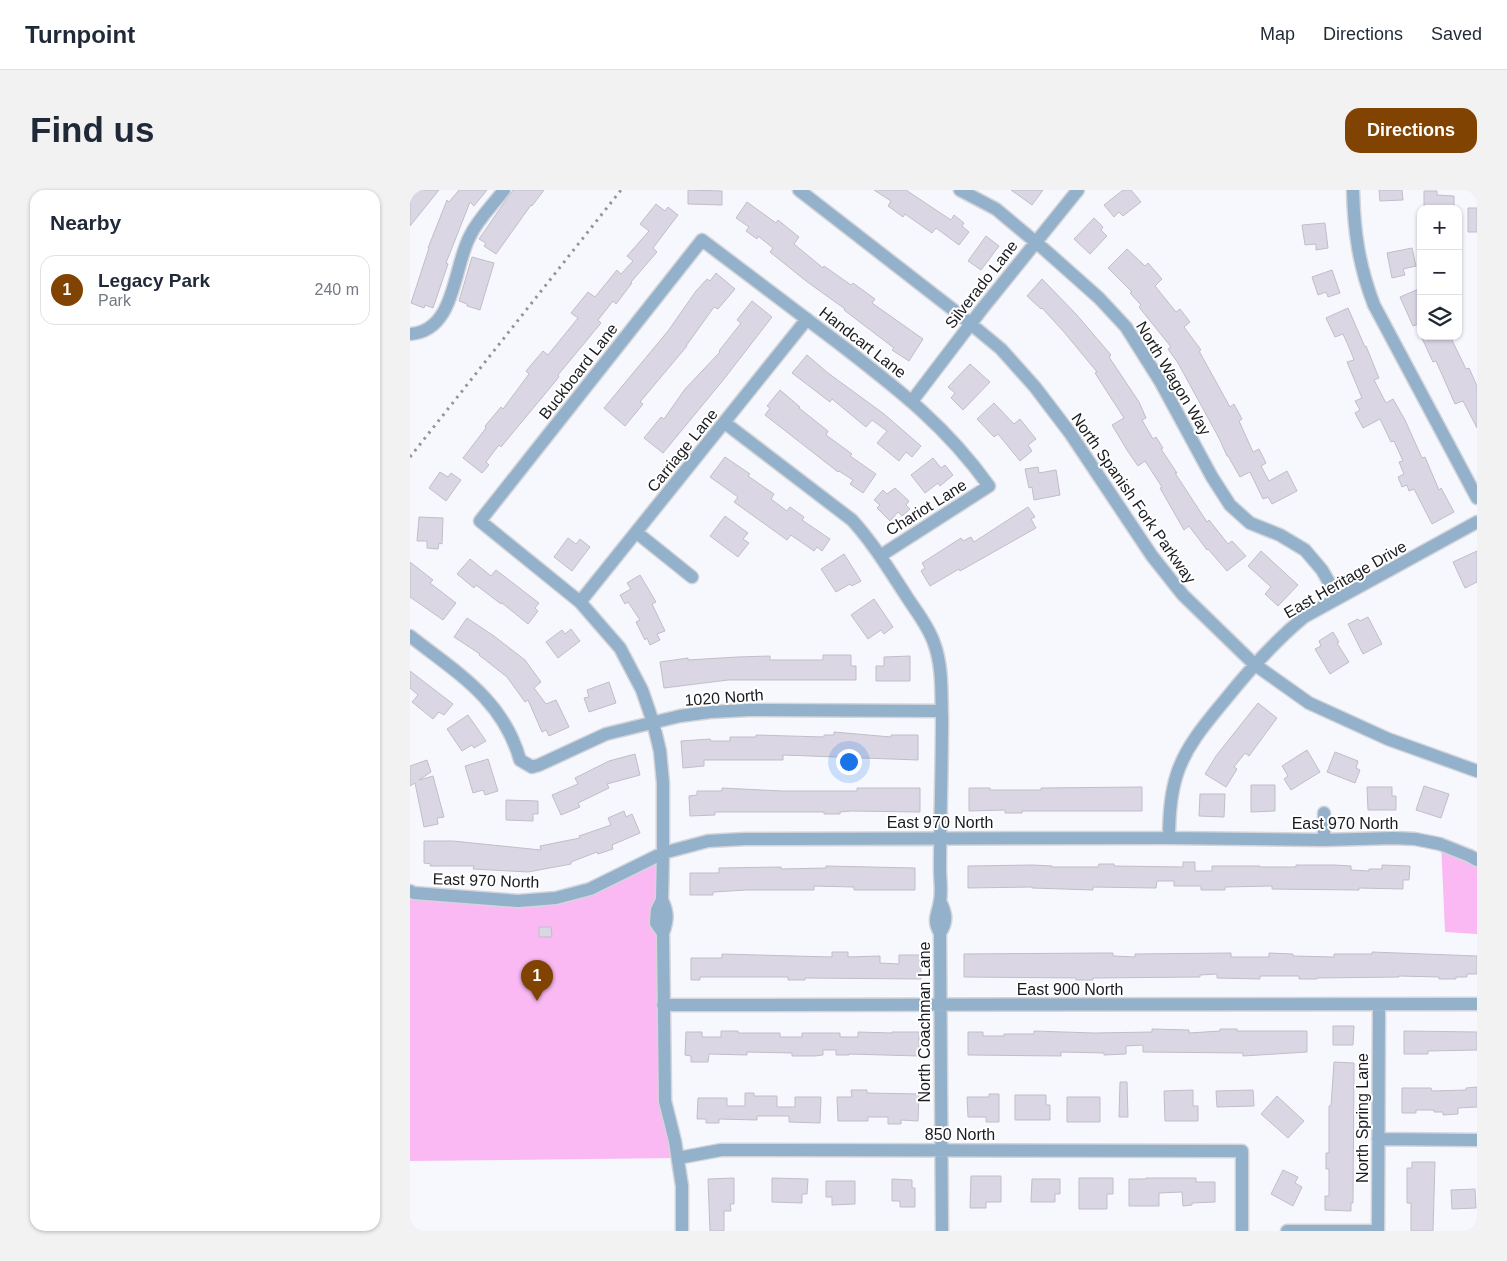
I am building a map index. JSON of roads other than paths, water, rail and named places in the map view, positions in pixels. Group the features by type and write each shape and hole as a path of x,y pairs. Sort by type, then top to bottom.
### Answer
{"street":[{"path":"410,334 417,334 430,327 442,316 448,305 470,236 504,190"},
{"name":"North Spanish Fork Parkway","path":"799,190 1001,349 1035,387 1070,433 1152,556 1183,595 1254,664 1309,703 1388,739 1477,771"},
{"name":"North Wagon Way","path":"960,190 996,209 1099,298 1126,327 1160,381 1212,477 1230,505 1250,523 1280,534 1305,550 1322,570 1338,598"},
{"name":"Silverado Lane","path":"912,401 970,323 1078,190"},
{"path":"1353,190 1357,250 1374,305 1477,498"},
{"name":"Handcart Lane","path":"702,240 807,318 912,401 947,434 972,462 989,486"},
{"name":"Buckboard Lane","path":"580,602 480,521 702,240"},
{"name":"Carriage Lane","path":"580,602 725,423 807,318"},
{"name":"North Coachman Lane","path":"725,423 852,520 872,543 924,622 934,643 939,665 942,711 940,901 936,913 936,926 940,933 942,1231"},
{"name":"Chariot Lane","path":"880,556 989,486"},
{"name":"East Heritage Drive","path":"1169,838 1171,797 1177,773 1188,749 1200,731 1254,664 1285,633 1304,618 1477,522"},
{"path":"636,532 692,578"},
{"path":"580,602 620,648 642,690 654,722 660,751 663,783 664,853 662,900 657,910 656,923 663,933 665,1100 678,1158 682,1186 682,1231"},
{"name":"1020 North","path":"410,636 490,702 511,732 520,760 532,767 606,734 680,716 748,710 942,711"},
{"path":"1324,813 1324,840"},
{"name":"East 970 North","path":"410,891 414,893 518,900 556,898 590,889 664,853 708,842 745,839 1169,838 1324,840 1394,838 1440,844 1477,860"},
{"name":"East 900 North","path":"663,1005 1379,1006 1477,1004"},
{"name":"North Spring Lane","path":"1378,1231 1379,1006"},
{"path":"1378,1139 1476,1140"},
{"name":"850 North","path":"678,1158 721,1150 1242,1151 1242,1231"},
{"path":"1287,1231 1378,1231"}],"railway":[{"path":"410,457 621,190"}],"place":[{"name":"Legacy Park","path":"537,1001"}]}
